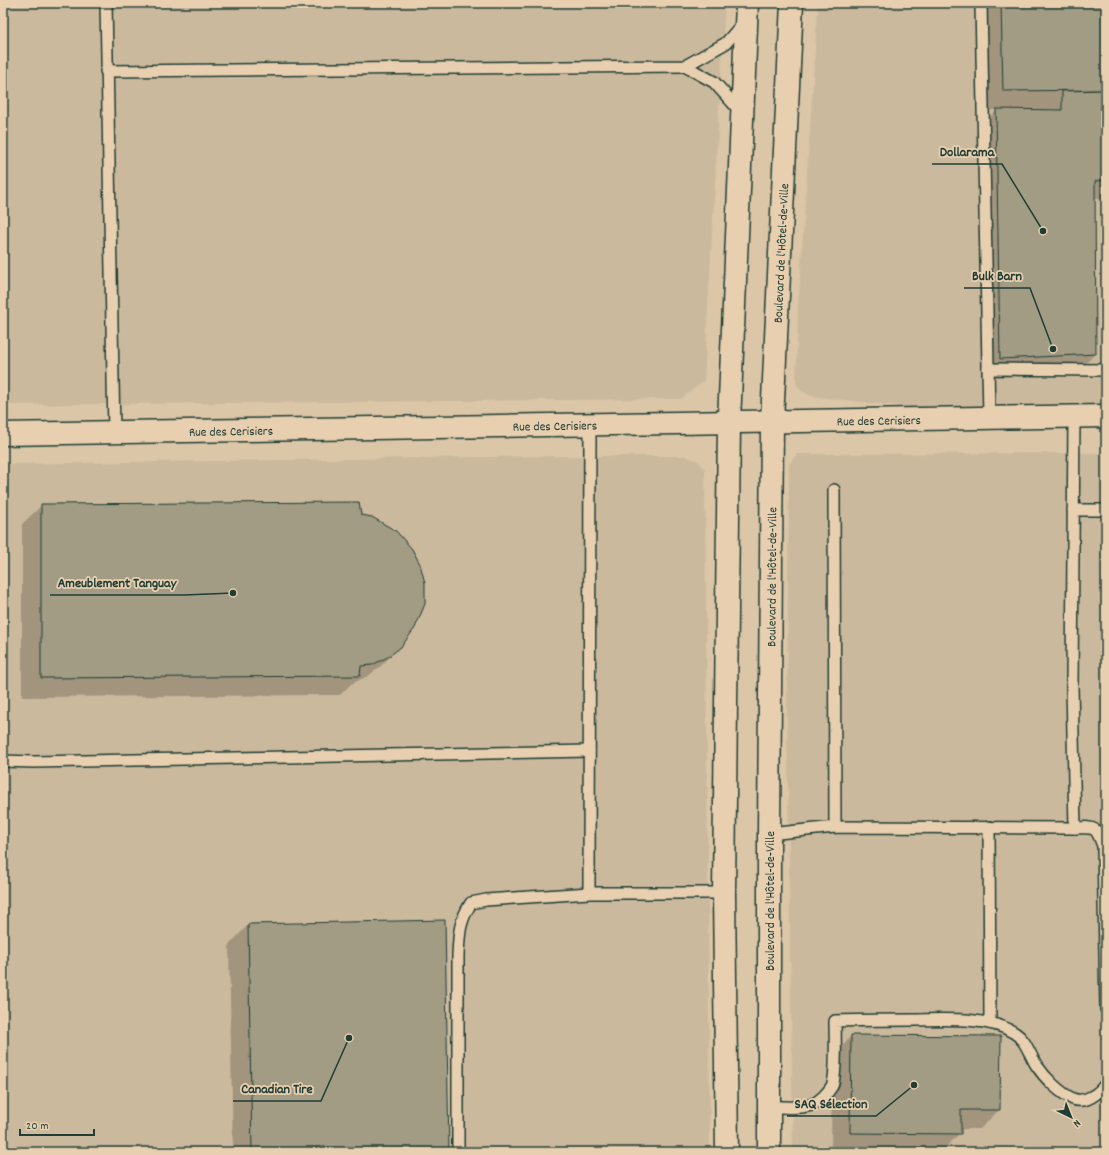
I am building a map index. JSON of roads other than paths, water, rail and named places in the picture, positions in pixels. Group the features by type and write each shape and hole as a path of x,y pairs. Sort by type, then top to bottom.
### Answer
{"main road":[{"name":"Boulevard de l'Hôtel-de-Ville","path":"769,1152 768,834 772,421 792,3"},
{"path":"727,1152 724,893 729,422 747,11"},
{"name":"Rue des Cerisiers","path":"3,434 1106,416"}],"lane":[{"path":"106,3 106,71 114,432"},
{"path":"981,3 989,417"},
{"path":"106,71 685,66 726,43 747,11"},
{"path":"685,66 714,82 742,113"},
{"path":"988,369 1106,370"},
{"path":"1074,416 1072,686 1075,828"},
{"path":"589,893 590,424"},
{"path":"834,490 835,827"},
{"path":"1073,510 1106,510"},
{"path":"3,761 34,762 589,751"},
{"path":"768,834 835,827 1092,827 1098,832 1102,846 1106,1009"},
{"path":"989,827 990,1023"},
{"path":"458,1152 459,930 464,914 471,903 486,900 589,893 724,893"},
{"path":"768,1106 796,1107 812,1104 824,1097 832,1086 835,1076 835,1021 948,1020 990,1023 1015,1032 1025,1043 1037,1066 1049,1080 1074,1100 1085,1099 1097,1095 1106,1083"}],"place":[{"name":"Dollarama","path":"1043,231"},
{"name":"Bulk Barn","path":"1053,349"},
{"name":"Ameublement Tanguay","path":"233,593"},
{"name":"Canadian Tire","path":"349,1038"},
{"name":"SAQ Sélection","path":"914,1085"}]}
